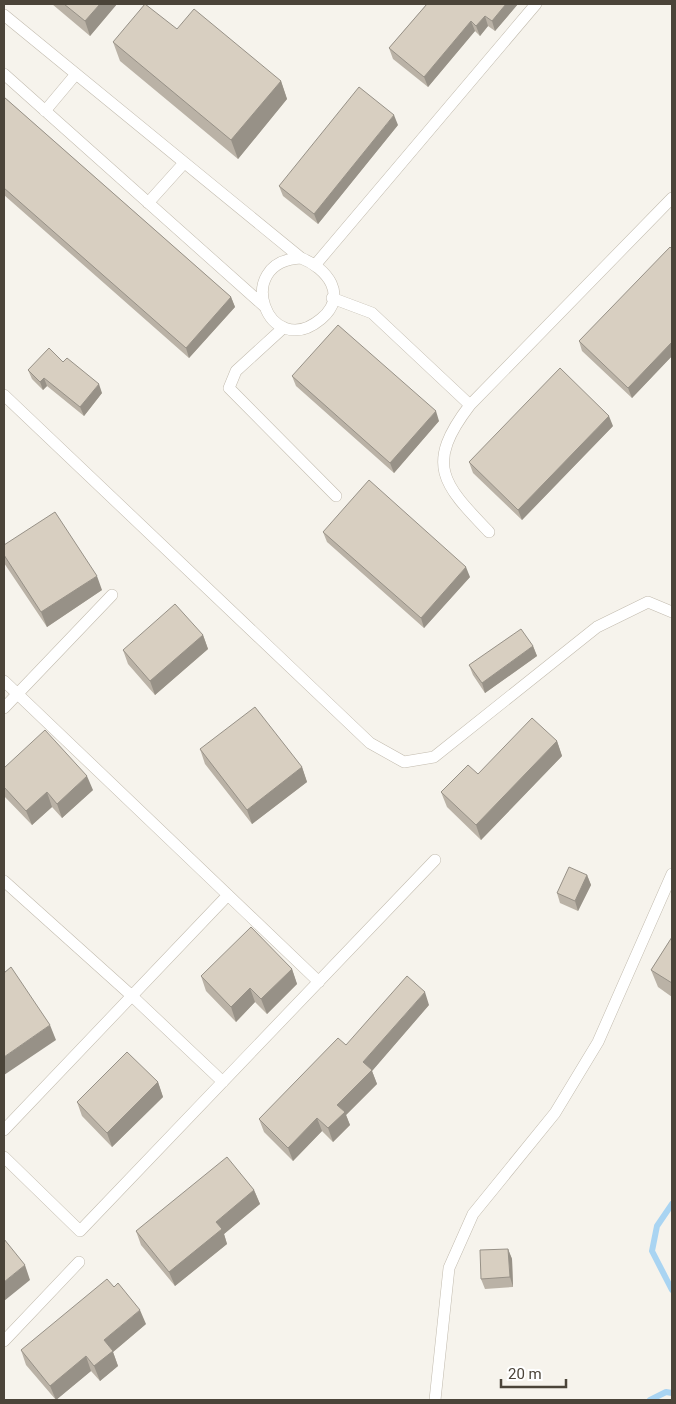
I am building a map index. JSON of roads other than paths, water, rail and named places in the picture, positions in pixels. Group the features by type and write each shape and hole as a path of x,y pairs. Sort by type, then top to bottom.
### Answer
{"lane":[{"path":"316,264 536,4"},
{"path":"4,15 301,258 316,264 328,276 332,287 332,298 322,318 313,325 297,330 282,328 272,320 264,306 261,293 269,272 278,264 289,258 301,258"},
{"path":"4,74 264,306"},
{"path":"45,111 76,74"},
{"path":"148,203 184,163"},
{"path":"489,532 449,487 443,469 445,447 453,427 470,405 672,198"},
{"path":"332,298 372,313 470,405"},
{"path":"282,328 236,371 229,388 336,496"},
{"path":"4,395 370,743 404,762 434,757 597,627 648,602 672,612"},
{"path":"4,708 112,595"},
{"path":"4,681 320,982"},
{"path":"4,1157 80,1231 435,860"},
{"path":"435,1400 450,1268 473,1214 555,1113 598,1042 672,874"},
{"path":"4,881 132,996 223,1082"},
{"path":"4,1130 228,895"},
{"path":"4,1341 79,1262"}],"waterway":[{"path":"672,1204 657,1226 652,1251 672,1290"},
{"path":"650,1400 666,1392 672,1393"}]}
